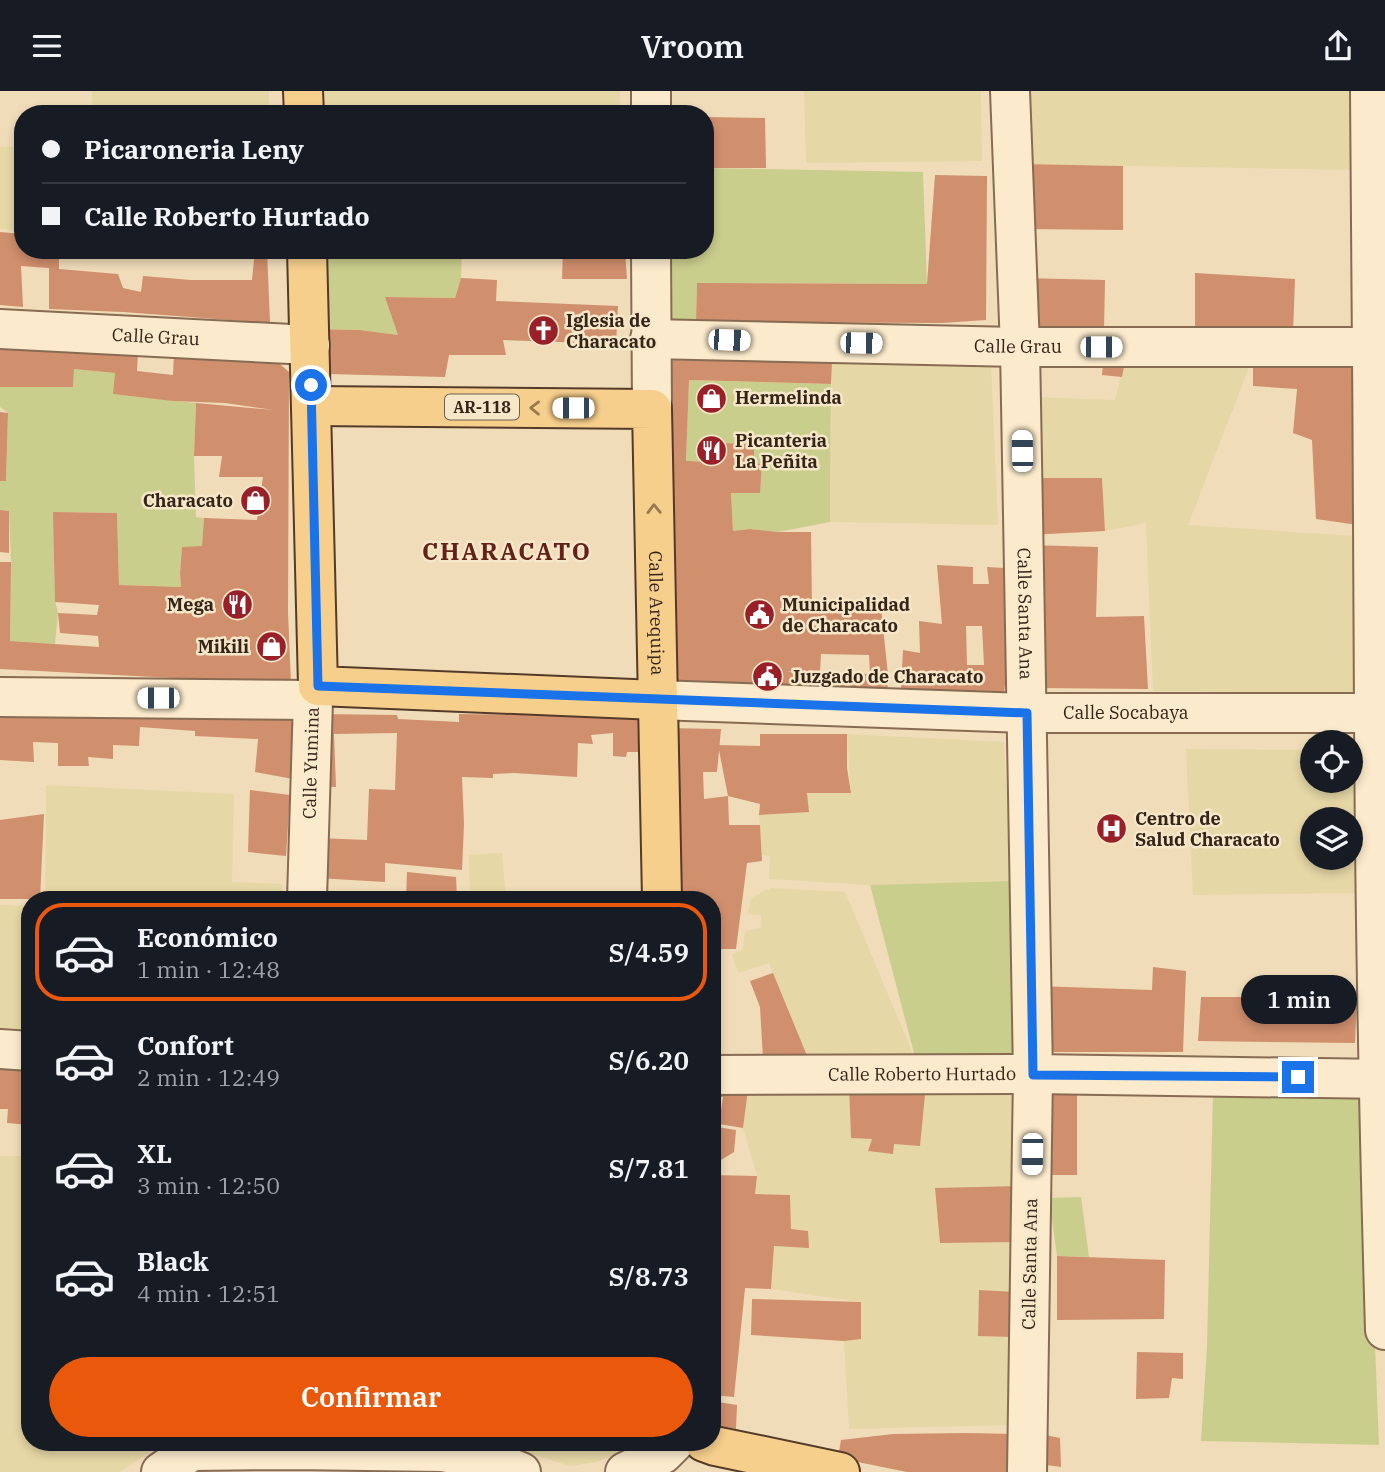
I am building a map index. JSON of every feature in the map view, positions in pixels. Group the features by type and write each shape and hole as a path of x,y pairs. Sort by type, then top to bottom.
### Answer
{"main road":[{"name":"Calle Yumina","path":"307,259 316,693"},
{"name":"AR-118","path":"312,405 652,409"},
{"name":"Calle Arequipa","path":"652,409 662,891"},
{"path":"316,693 657,699"},
{"path":"721,1447 840,1472"}],"street":[{"name":"Calle Santa Ana","path":"1010,91 1020,347 1033,1075 1027,1472"},
{"path":"1370,91 1380,347 1379,713 1385,1330"},
{"path":"650,259 652,409"},
{"name":"Calle Grau","path":"0,328 310,345"},
{"name":"Calle Grau","path":"650,338 1020,347 1380,347"},
{"path":"0,697 316,693"},
{"name":"Calle Yumina","path":"307,891 316,693"},
{"name":"Calle Socabaya","path":"657,699 1027,713 1379,713"},
{"path":"0,1049 21,1050"},
{"name":"Calle Roberto Hurtado","path":"721,1075 1382,1079"},
{"path":"161,1472 192,1451"},
{"path":"416,1451 489,1459 521,1472"},
{"path":"625,1472 666,1451"}],"shaded area":[{"path":"92,91 269,91 269,105 92,105"},
{"path":"306,91 620,91 620,105 306,105"},
{"path":"804,91 981,91 982,161 806,163"},
{"path":"1010,91 1351,91 1355,170 1011,164"},
{"path":"14,146 14,230 0,229 0,147"},
{"path":"1126,356 1253,357 1188,525 1354,536 1354,693 1153,691 1146,523 1105,531 1102,478 1030,478 1033,397 1115,400"},
{"path":"991,362 998,525 830,522 832,363"},
{"path":"847,734 1004,742 1011,881 870,885 769,879 770,856 762,855 759,815 807,793 851,793"},
{"path":"1186,749 1300,750 1300,793 1358,793 1358,807 1300,807 1300,870 1358,870 1358,893 1193,895"},
{"path":"46,785 234,794 232,882 282,884 282,891 45,891"},
{"path":"502,853 505,891 470,891 469,855"},
{"path":"771,888 845,892 916,1061 808,1058 769,963 738,973 732,955 743,949 745,931 761,928 761,915 748,914 751,898"},
{"path":"0,905 21,906 21,1037 0,1036"},
{"path":"749,1082 849,1086 851,1138 872,1139 869,1151 892,1154 894,1144 920,1146 926,1085 1015,1085 1022,1186 935,1189 941,1243 1023,1242 1016,1292 979,1290 978,1336 1012,1337 1013,1425 849,1429 844,1341 861,1339 861,1302 771,1289 774,1246 808,1231 791,1229 790,1195 755,1194 757,1176 743,1128"},
{"path":"0,1156 21,1156 21,1451 151,1451 120,1472 0,1472"},
{"path":"521,1451 624,1451 597,1462 570,1466"}],"green space":[{"path":"714,168 923,172 927,284 697,283 696,322 671,320 668,259 714,259"},
{"path":"310,259 462,259 461,278 455,298 386,297 398,335 360,330 310,329"},
{"path":"74,369 115,373 114,394 196,403 196,517 204,518 202,546 182,548 181,587 119,585 117,513 54,512 55,601 58,613 55,644 10,641 9,511 0,510 0,481 6,481 8,413 0,407 0,387 73,387"},
{"path":"689,380 831,384 830,522 778,532 750,529 733,531 731,493 760,492 762,465 754,463 754,444 721,443 718,462 686,461"},
{"path":"1011,881 1020,1061 916,1061 870,885"},
{"path":"1213,1093 1365,1095 1379,1445 1201,1441 1207,1346"},
{"path":"1081,1197 1089,1257 1057,1256 1049,1198"}],"building":[{"path":"714,117 765,118 766,168 714,168"},
{"path":"1021,164 1123,166 1123,230 1021,229"},
{"path":"935,175 987,176 986,320 942,323 696,322 697,283 927,284"},
{"path":"0,232 14,233 14,259 59,259 59,269 118,274 123,288 141,292 143,276 191,280 252,280 254,259 267,259 270,323 49,309 49,268 21,266 23,307 0,305"},
{"path":"563,259 626,259 627,279 562,279"},
{"path":"1195,273 1295,279 1293,333 1195,330"},
{"path":"461,278 497,280 496,301 618,306 616,344 503,340 506,355 449,355 445,377 328,374 310,329 360,330 398,335 385,297 455,298"},
{"path":"1022,278 1105,280 1104,331 1023,328"},
{"path":"0,343 138,352 137,371 173,375 174,353 273,358 289,372 288,612 291,684 0,669 0,562 11,562 10,641 99,647 98,636 60,633 58,613 97,615 99,605 55,602 53,512 117,513 119,585 181,587 182,547 202,546 204,518 257,520 263,477 219,477 222,456 194,456 196,403 274,410 225,403 173,401 113,394 115,373 74,369 73,387 0,387"},
{"path":"1104,354 1126,356 1122,377 1102,375"},
{"path":"1253,357 1364,359 1358,525 1316,519 1312,440 1293,433 1297,389 1253,386"},
{"path":"667,360 832,363 831,384 689,380 686,461 718,462 720,443 754,444 754,463 762,464 760,493 731,493 733,531 750,529 811,532 812,609 821,611 881,608 888,675 887,699 666,687","holes":["821,654 869,655 870,674 851,673 851,681 786,671 820,672"]},
{"path":"0,412 8,413 6,481 0,481"},
{"path":"1030,478 1102,478 1105,531 1029,535"},
{"path":"0,510 9,511 9,553 0,552"},
{"path":"1028,545 1098,547 1096,617 1144,616 1148,689 1037,688"},
{"path":"937,565 973,567 973,584 989,584 987,567 1004,568 1009,643 1004,695 901,691 903,650 920,653 919,621 942,624","holes":["966,626 982,626 984,665 967,665"]},
{"path":"0,713 296,713 293,779 255,772 258,739 195,736 195,731 140,727 139,746 113,745 113,759 88,757 89,766 58,766 58,743 33,742 34,762 0,760"},
{"path":"318,714 397,715 398,719 459,722 459,714 640,717 639,752 627,752 626,757 613,756 613,733 591,735 593,744 578,743 577,777 515,773 493,774 493,778 462,777 462,870 385,863 385,882 317,878 317,838 367,840 369,789 395,790 397,733 334,734 336,787 318,786"},
{"path":"665,728 721,729 717,772 703,772 704,799 728,796 729,825 760,825 762,861 747,863 736,949 721,949 721,891 672,891"},
{"path":"760,734 847,734 847,768 851,793 807,793 809,812 759,815 760,804 728,796 718,745 760,746"},
{"path":"250,790 290,795 286,856 248,852"},
{"path":"44,814 40,891 21,891 21,899 0,899 0,820"},
{"path":"407,872 456,877 457,891 406,891"},
{"path":"1153,967 1186,971 1183,1052 1037,1052 1037,986 1152,990"},
{"path":"773,973 808,1058 763,1059 760,1007 750,981"},
{"path":"1201,997 1357,997 1355,1043 1198,1041"},
{"path":"0,1067 21,1067 21,1124 7,1123 8,1109 0,1109"},
{"path":"721,1082 749,1082 743,1128 721,1124"},
{"path":"926,1085 920,1146 894,1144 893,1154 868,1151 872,1139 851,1138 849,1086"},
{"path":"1041,1088 1077,1089 1077,1175 1043,1175"},
{"path":"721,1128 736,1130 734,1152 721,1160"},
{"path":"721,1175 757,1176 755,1194 790,1195 791,1229 808,1231 809,1248 774,1246 771,1289 745,1288 734,1397 721,1396"},
{"path":"1022,1186 1023,1242 940,1243 935,1188"},
{"path":"1057,1256 1165,1260 1164,1319 1057,1320"},
{"path":"979,1290 1016,1292 1012,1337 978,1336"},
{"path":"752,1299 861,1302 861,1339 844,1341 751,1335"},
{"path":"1137,1352 1183,1353 1183,1379 1172,1378 1169,1398 1136,1399"},
{"path":"721,1402 737,1405 736,1429 721,1426"},
{"path":"893,1434 1016,1434 1016,1472 907,1472 838,1458 841,1440"},
{"path":"1040,1434 1060,1438 1061,1467 1046,1465"}],"place":[{"name":"Iglesia de Characato","path":"543,331"},
{"name":"Hermelinda","path":"712,398"},
{"name":"Picanteria La Peñita","path":"712,451"},
{"name":"Characato","path":"256,501"},
{"name":"Mega","path":"237,605"},
{"name":"Municipalidad de Characato","path":"759,615"},
{"name":"Mikili","path":"272,647"},
{"name":"Juzgado de Characato","path":"768,677"},
{"name":"Centro de Salud Characato","path":"1112,829"}],"district":[{"name":"CHARACATO","path":"507,552"}],"route":[{"path":"311,385 318,686 1027,713 1033,1075 1298,1077"}]}
